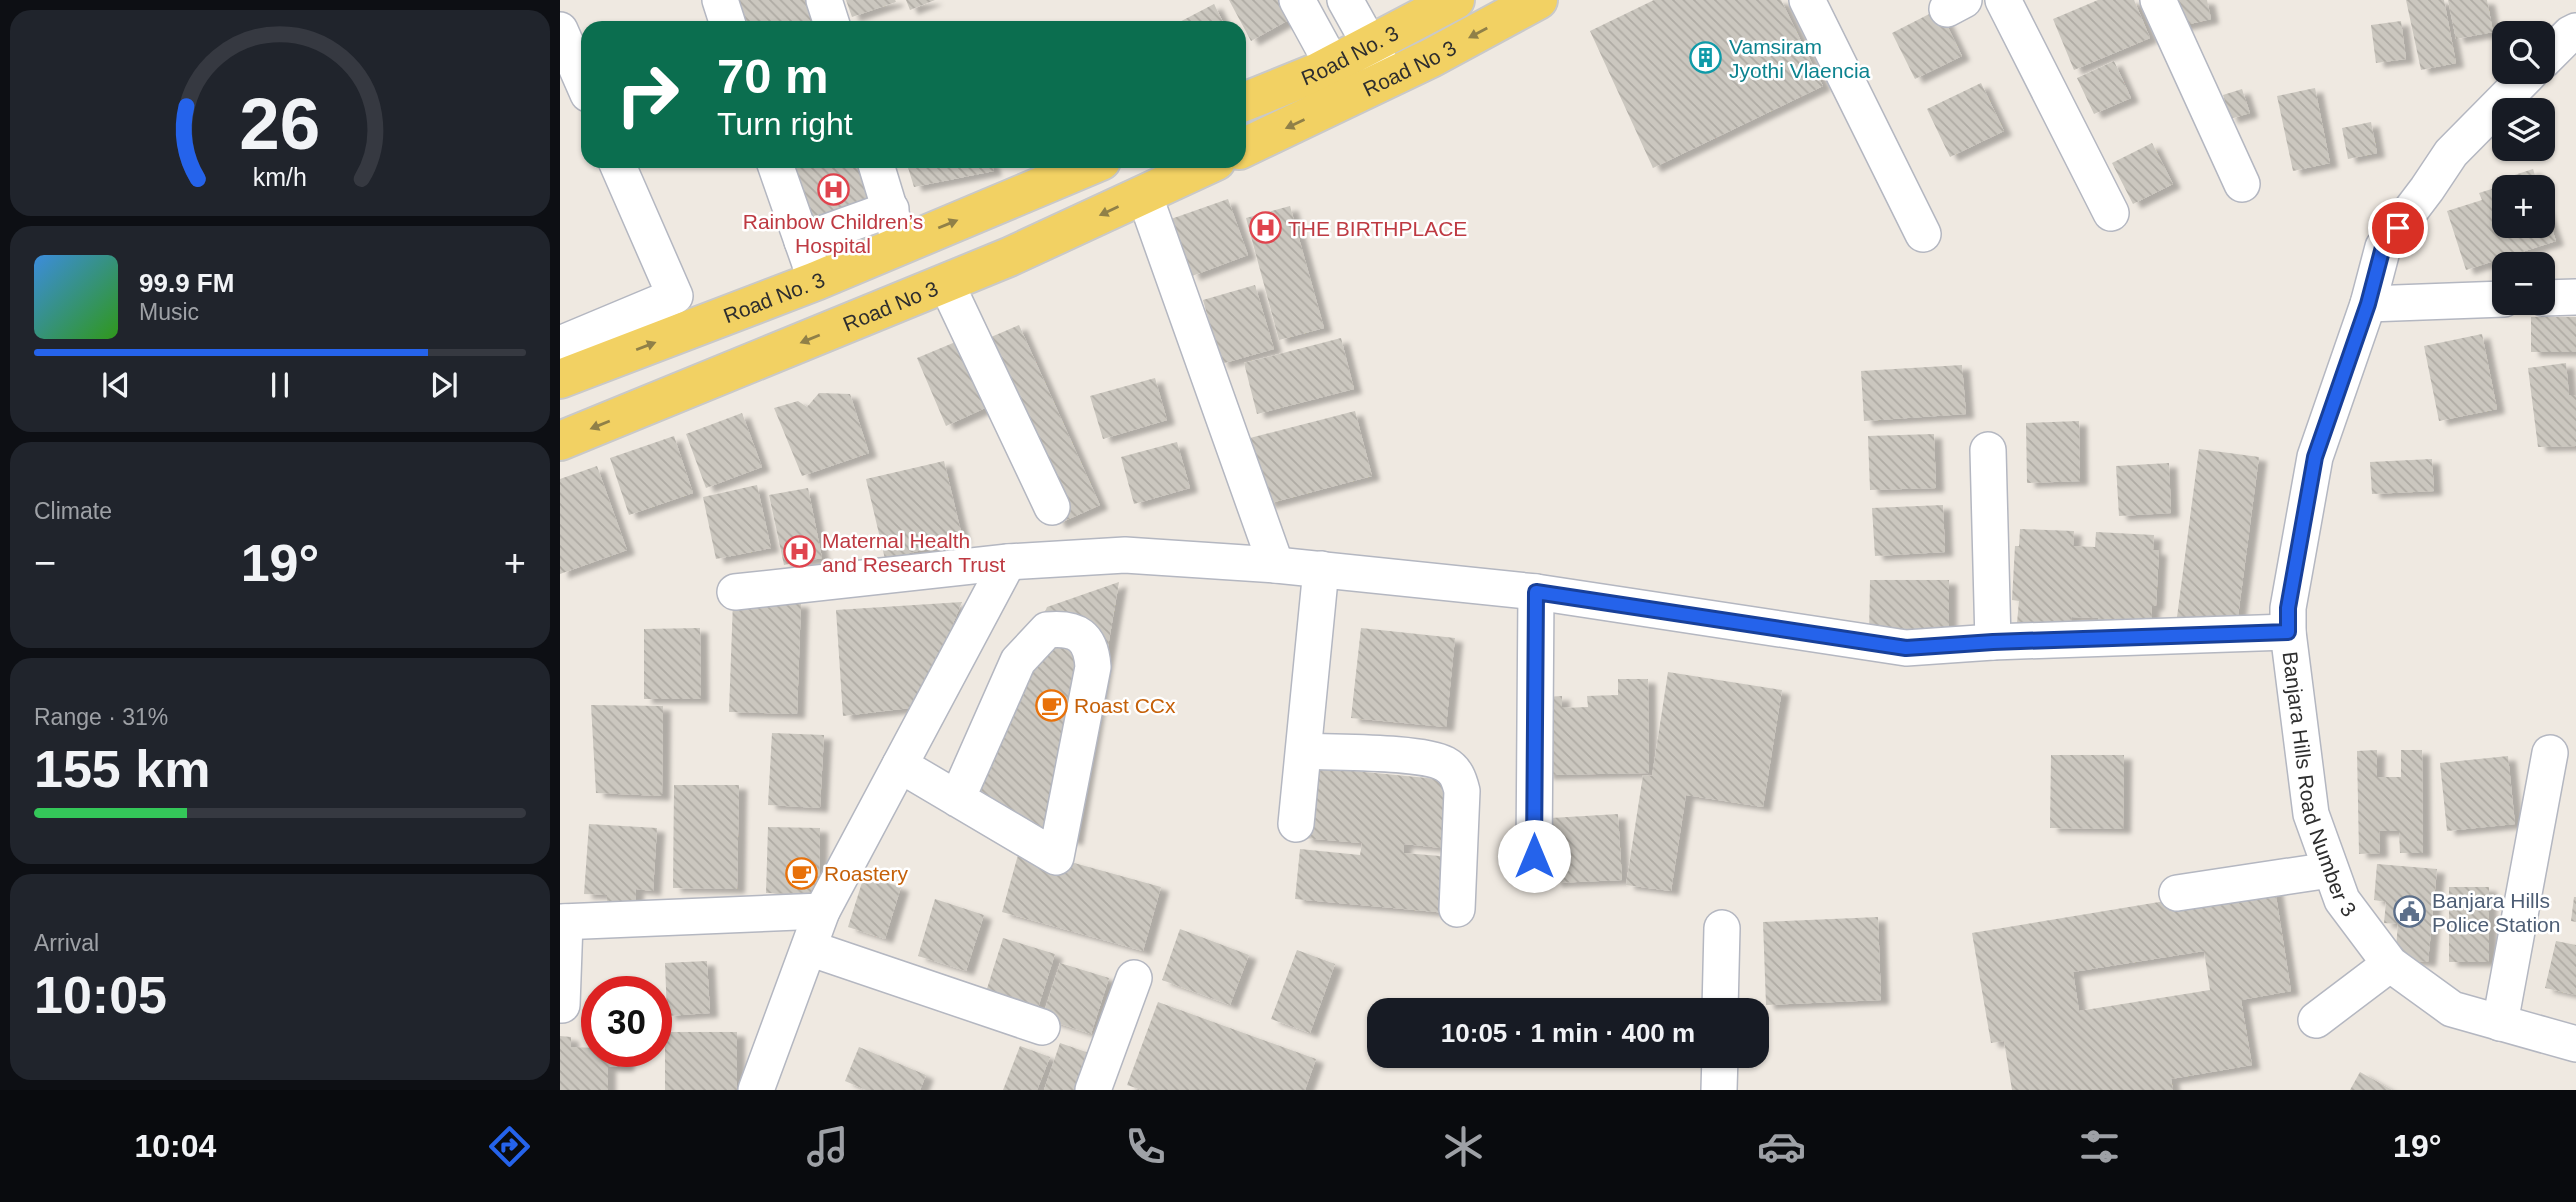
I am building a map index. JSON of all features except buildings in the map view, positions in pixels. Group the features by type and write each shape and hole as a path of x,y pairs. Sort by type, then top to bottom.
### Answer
{"main road":[{"name":"Road No. 3","path":"1246,101 1332,64 1455,0"},
{"name":"Road No 3","path":"1246,147 1388,79 1538,0"},
{"name":"Road No. 3","path":"561,367 683,312 830,274 895,226 1079,168"},
{"name":"Road No 3","path":"560,441 1009,257 1201,168"}],"street":[{"path":"720,0 727,21"},
{"path":"824,0 831,21"},
{"path":"1297,0 1332,64"},
{"path":"1345,0 1388,79"},
{"path":"1807,0 1923,234"},
{"path":"2003,0 2111,213"},
{"path":"2158,0 2242,184"},
{"path":"560,30 581,78"},
{"path":"2555,49 2570,34 2576,32"},
{"name":"Banjara Hills Road Number 3","path":"2519,84 2451,153 2383,247 2368,304 2315,457 2288,608 2288,632 2311,814 2342,900 2390,964 2452,1009 2576,1044"},
{"path":"619,168 683,312"},
{"path":"778,168 816,236 830,274"},
{"path":"816,236 895,226 877,168"},
{"path":"1144,194 1276,565"},
{"path":"946,283 1052,507"},
{"path":"2555,298 2576,297"},
{"path":"2368,304 2492,299"},
{"path":"1988,450 1993,642"},
{"path":"735,592 1008,562 1125,555 1321,569 1536,592 1906,648 1993,642 2288,632"},
{"path":"756,1090 822,911 1008,562"},
{"path":"1296,824 1321,569"},
{"path":"1534,856 1536,592"},
{"path":"900,765 957,799 1056,857 1093,667 1092,652 1086,641 1065,628 1047,630 1018,661 957,799"},
{"path":"1304,751 1425,757 1445,764 1455,772 1462,791 1457,909"},
{"path":"2500,1023 2550,753"},
{"path":"2177,893 2330,870"},
{"path":"562,1004 562,922 822,911"},
{"path":"1720,998 1721,928"},
{"path":"809,948 1042,1027"},
{"path":"2316,1020 2390,964"},
{"path":"1093,1090 1134,978"},
{"path":"1719,1090 1720,1068"}],"place":[{"name":"Vamsiram Jyothi Vlaencia","path":"1706,58"},
{"name":"Rainbow Children’s Hospital","path":"833,189"},
{"name":"THE BIRTHPLACE","path":"1265,228"},
{"name":"Maternal Health and Research Trust","path":"799,552"},
{"name":"Roast CCx","path":"1051,705"},
{"name":"Roastery","path":"801,873"},
{"name":"Banjara Hills Police Station","path":"2409,912"}],"route":[{"path":"1534,856 1536,592 1906,648 1993,642 2288,632 2288,608 2315,457 2368,304 2383,247 2398,228"}]}
